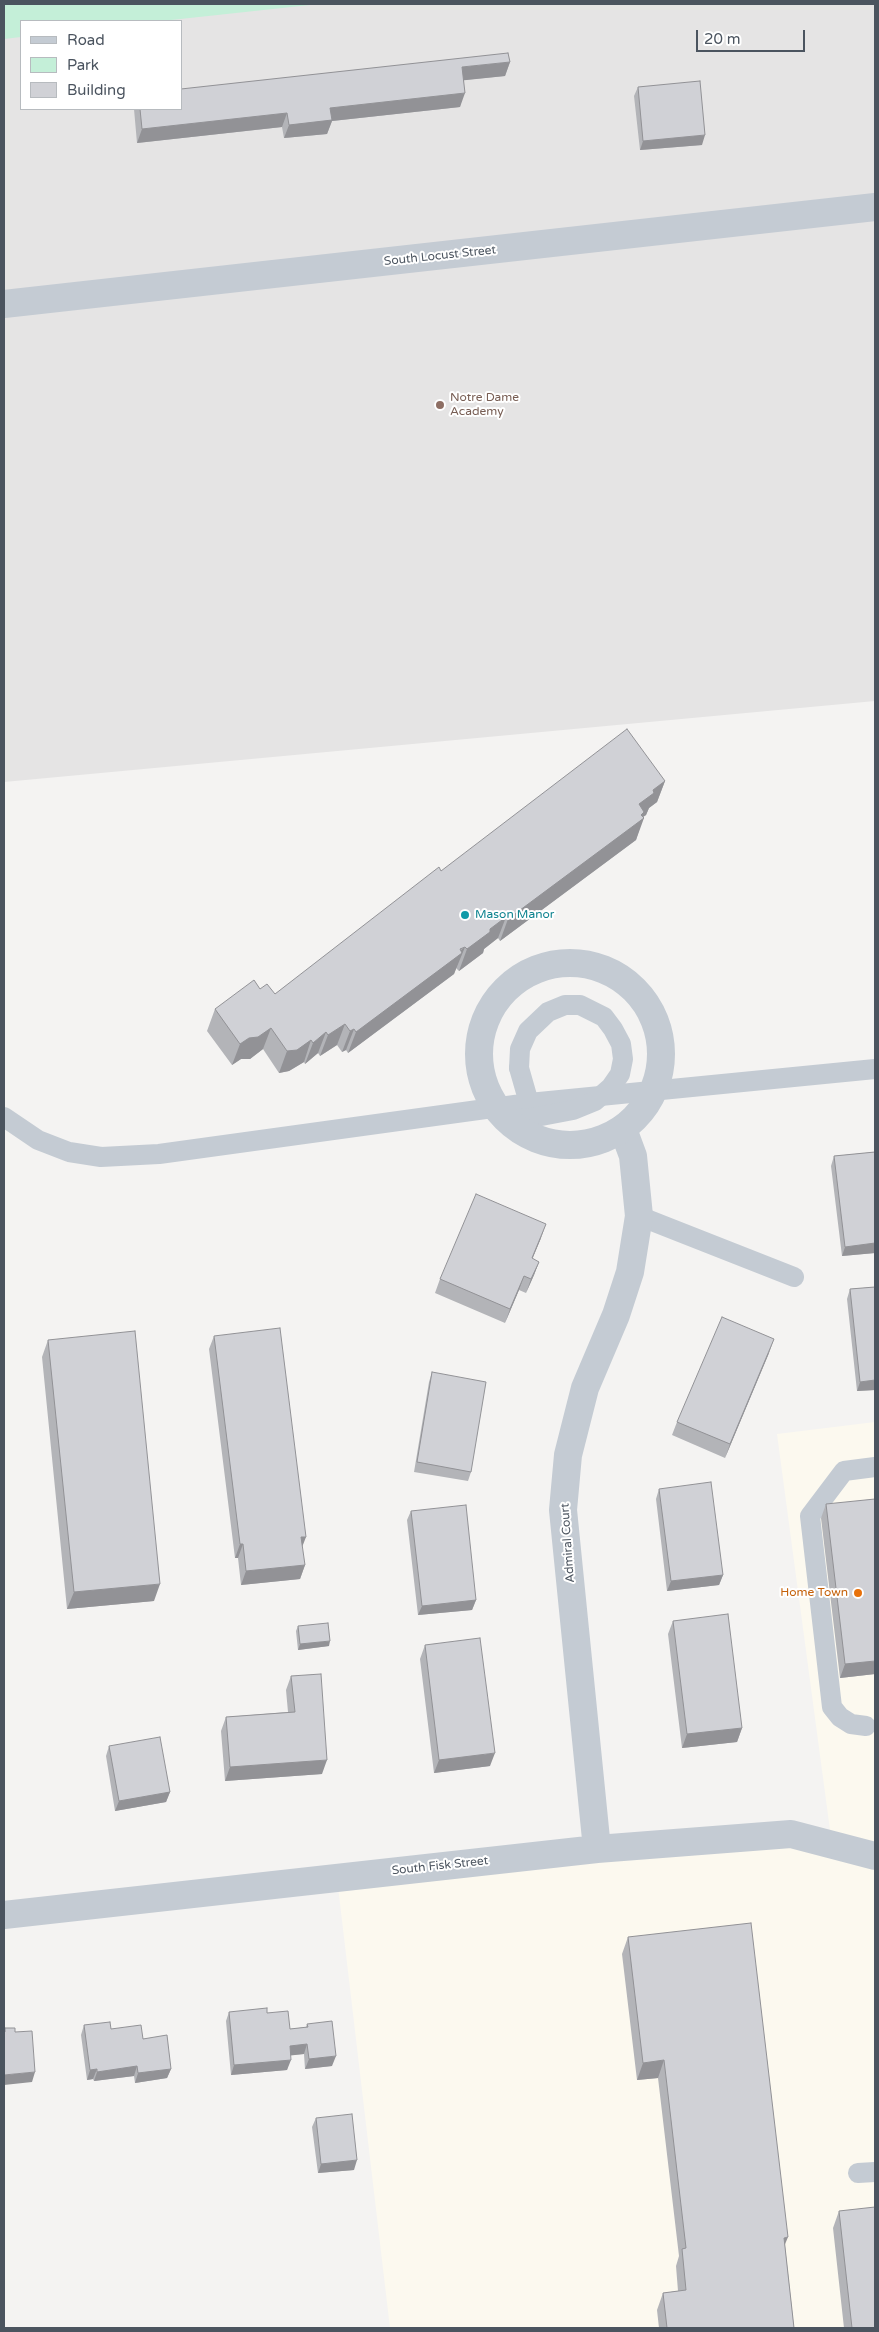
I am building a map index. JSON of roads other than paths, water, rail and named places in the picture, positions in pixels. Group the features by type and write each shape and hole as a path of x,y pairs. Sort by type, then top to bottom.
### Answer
{"street":[{"name":"South Locust Street","path":"4,304 875,208"},
{"path":"569,962 598,966 623,980 644,1000 658,1026 662,1055 657,1084 644,1109 623,1129 594,1142 563,1145 533,1138 507,1120 489,1094 482,1072 480,1064 481,1033 494,1004 515,981 540,967 569,962"},
{"name":"Admiral Court","path":"597,1849 563,1510 570,1445 586,1388 616,1315 630,1272 639,1216 633,1156 623,1129"},
{"name":"South Fisk Street","path":"4,1915 597,1849 791,1834 875,1856"}],"lane":[{"path":"507,1120 531,1118 573,1110 595,1101 611,1087 620,1074 623,1059 621,1044 604,1017 580,1005 565,1005 548,1012 528,1031 520,1049 519,1068 530,1103"},
{"path":"4,1117 38,1140 69,1152 101,1157 158,1154 530,1103 875,1069"},
{"path":"639,1216 794,1277"},
{"path":"866,1726 851,1724 840,1717 832,1707 810,1516 844,1471 875,1467"}],"place":[{"name":"Notre Dame Academy","path":"440,405"},
{"name":"Mason Manor","path":"465,915"},
{"name":"Home Town","path":"858,1593"}]}
